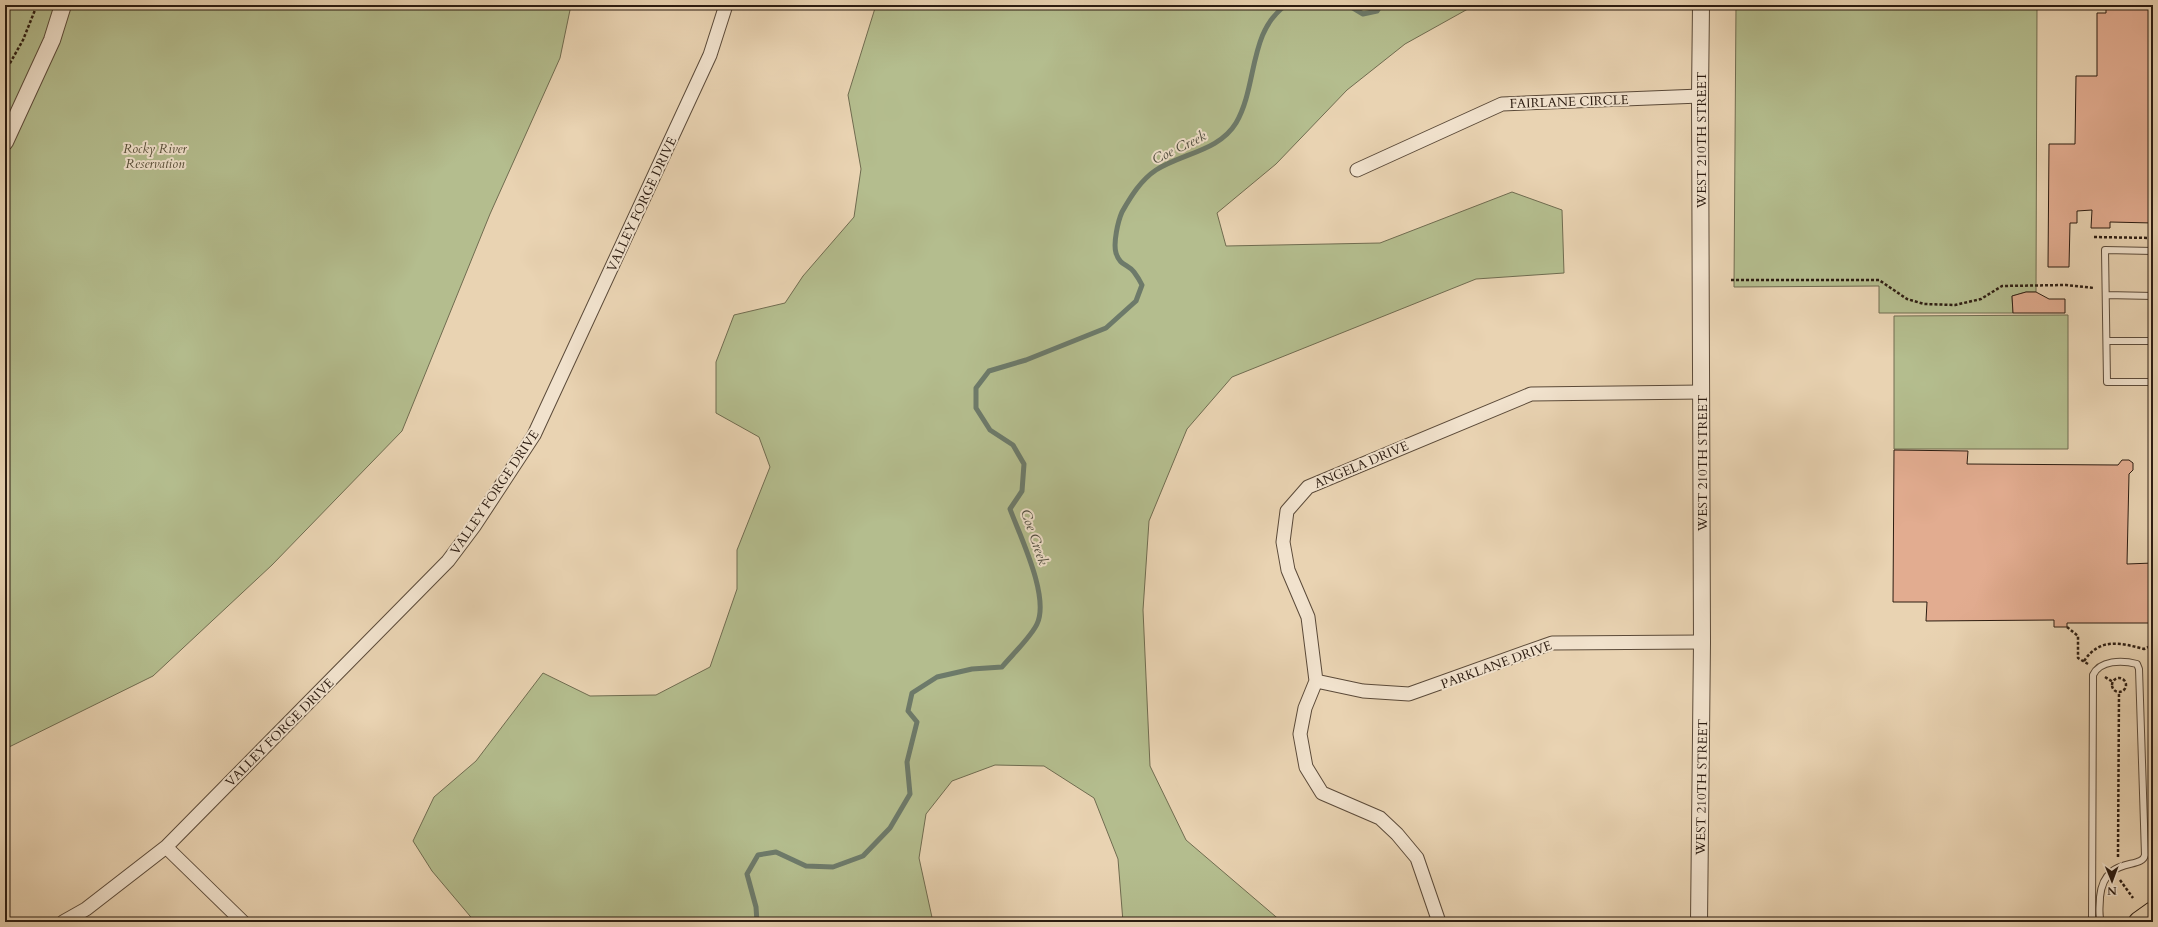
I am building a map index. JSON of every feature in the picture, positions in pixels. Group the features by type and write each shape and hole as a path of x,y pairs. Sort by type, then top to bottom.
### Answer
{"main road":[{"path":"2139,922 2153,912"}],"street":[{"path":"5,142 52,40 63,5"},
{"name":"VALLEY FORGE DRIVE","path":"63,922 86,909 166,846 448,561 475,525 534,435 710,55 726,5"},
{"name":"WEST 210TH STREET","path":"1699,922 1702,642 1701,5"},
{"name":"FAIRLANE CIRCLE","path":"1357,170 1502,104 1700,96"},
{"name":"ANGELA DRIVE","path":"1316,681 1308,617 1288,570 1283,542 1287,511 1308,487 1531,394 1702,392"},
{"name":"PARKLANE DRIVE","path":"1316,681 1363,691 1409,694 1552,643 1702,642"},
{"path":"1316,681 1304,708 1300,734 1306,767 1322,793 1380,818 1397,834 1417,858 1439,922"},
{"path":"166,846 243,922"}],"lane":[{"path":"2153,251 2105,250 2107,382 2153,382"},
{"path":"2106,295 2153,296"},
{"path":"2107,342 2153,341"},
{"path":"2092,922 2093,675 2101,666 2110,663 2130,662 2137,664 2139,669 2145,855 2141,860 2108,873 2101,887 2099,917 2101,922"}],"path":[{"path":"5,72 23,40 37,5"},
{"path":"2094,237 2153,238"},
{"path":"1730,280 1879,280 1907,299 1924,304 1955,305 1981,299 2002,286 2066,285 2094,288"},
{"path":"2068,627 2078,636 2078,658 2084,661 2098,649 2113,643 2126,643 2144,649 2153,645"},
{"path":"2119,678 2125,681 2126,685 2124,689 2119,692 2114,690 2112,683 2119,678"},
{"path":"2119,692 2118,878 2133,898"}],"green space":[{"name":"Rocky River Reservation","path":"5,5 573,5 570,10 560,58 490,214 402,431 272,565 153,676 5,749"},
{"path":"876,5 1475,5 1405,44 1347,90 1276,164 1217,213 1226,246 1380,243 1512,192 1562,210 1564,273 1476,279 1232,377 1187,429 1149,521 1143,610 1150,766 1186,840 1282,922 1123,922 1118,859 1094,798 1044,766 995,765 952,781 926,814 919,858 933,922 475,922 432,871 413,841 434,797 476,761 543,673 590,696 656,695 710,667 737,589 737,550 770,467 759,437 716,413 716,362 734,315 785,303 803,276 854,217 861,169 848,95"},
{"path":"1736,5 2037,5 2036,292 2026,292 2012,296 2013,313 1879,313 1879,286 1734,287"},
{"path":"2068,315 2068,449 1894,449 1894,316"}],"building":[{"path":"2106,5 2153,5 2153,223 2110,222 2110,228 2091,228 2092,210 2077,211 2077,223 2070,223 2069,267 2048,267 2049,144 2075,144 2076,76 2097,76 2097,13 2106,13"},
{"path":"2026,292 2036,292 2049,299 2065,299 2065,313 2013,313 2012,296"},
{"path":"1894,450 1968,451 1967,464 2118,465 2122,460 2129,460 2133,463 2133,470 2129,474 2127,564 2153,563 2153,623 2067,623 2067,627 2054,627 2054,620 1926,621 1927,602 1893,602"}],"waterway":[{"name":"Coe Creek","path":"757,922 756,907 747,874 758,855 776,852 806,866 833,867 863,856 890,828 910,794 907,762 917,722 908,711 912,693 937,677 972,669 1002,667 1026,640 1037,624 1040,612 1040,598 1037,583 1010,509 1022,491 1024,464 1013,445 990,430 976,408 976,388 989,371 1026,360 1106,328 1136,301 1142,285 1132,269 1122,263 1115,249 1116,232 1122,212 1137,189 1156,170 1166,164 1210,146 1229,132 1236,123 1243,108 1259,44 1265,29 1274,16 1286,5"},
{"name":"Coe Creek","path":"1348,5 1363,14 1377,11 1381,5"}]}
